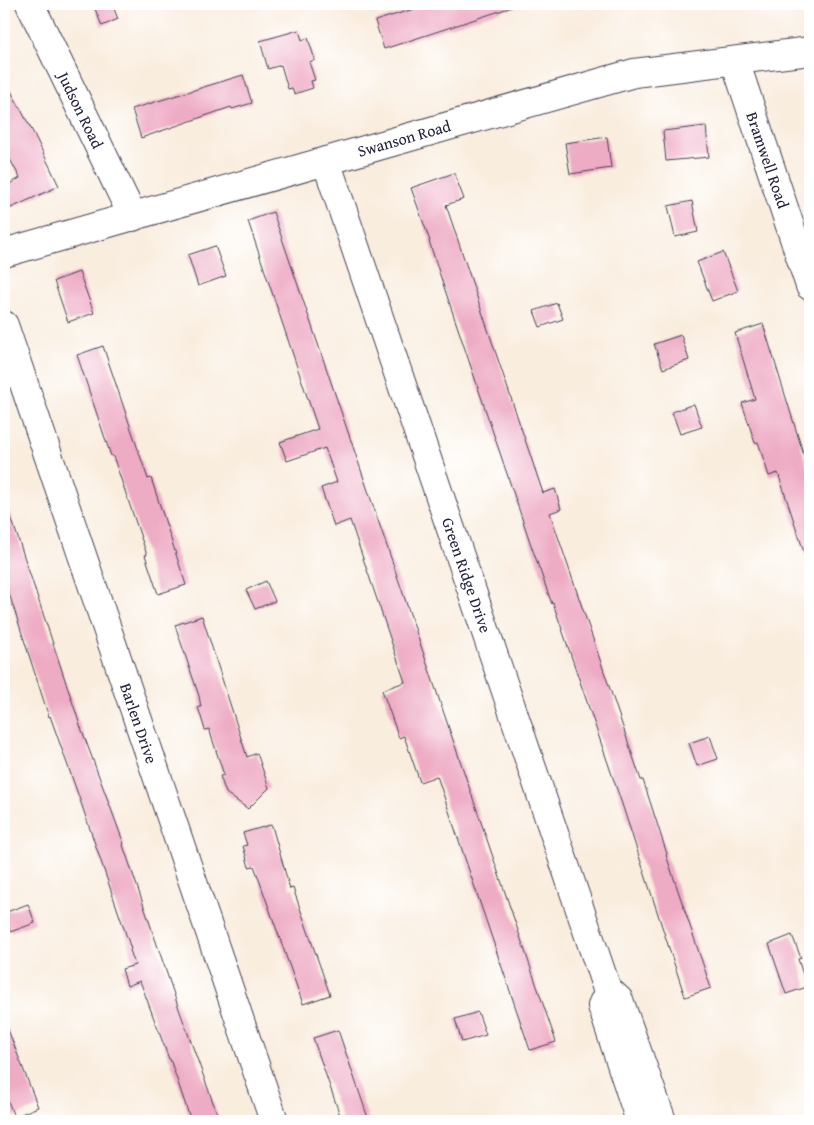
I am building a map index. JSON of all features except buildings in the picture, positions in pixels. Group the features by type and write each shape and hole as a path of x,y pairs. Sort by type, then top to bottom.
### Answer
{"street":[{"name":"Judson Road","path":"30,4 133,217"},
{"name":"Swanson Road","path":"4,253 634,73 810,51"},
{"name":"Bramwell Road","path":"735,61 810,286"},
{"name":"Green Ridge Drive","path":"326,161 608,989 619,1000 662,1121"},
{"name":"Barlen Drive","path":"4,325 274,1121"},
{"name":"Green Ridge Drive","path":"608,989 602,1006 640,1121"}]}
